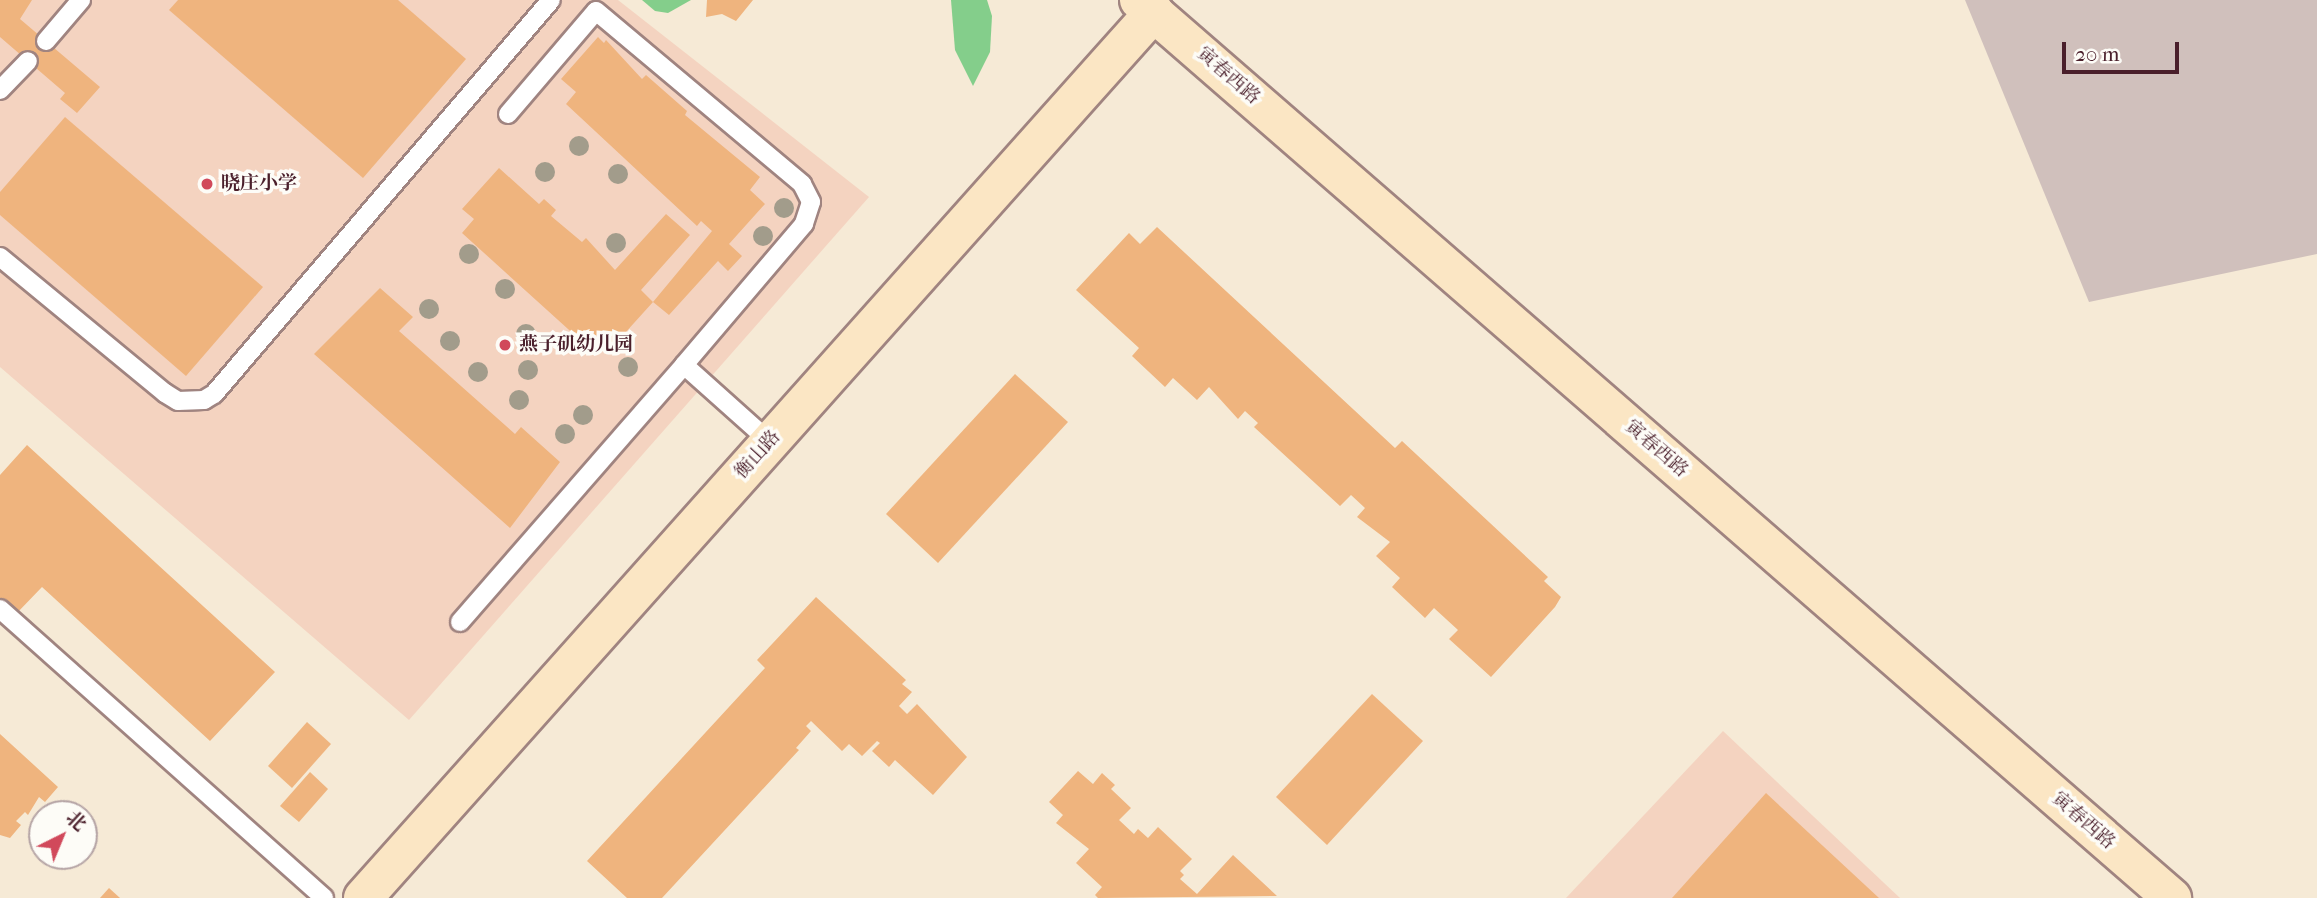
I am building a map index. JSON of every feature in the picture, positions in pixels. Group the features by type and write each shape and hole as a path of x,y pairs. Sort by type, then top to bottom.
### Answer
{"street":[{"name":"衡山路","path":"363,898 770,442 1147,6"},
{"name":"寅春西路","path":"1147,6 2172,898"}],"lane":[{"path":"46,41 81,0"},
{"path":"0,257 164,393 178,401 204,400 214,394 551,0"},
{"path":"460,622 684,365 810,214 808,192 596,11 508,114"},
{"path":"1,92 28,61"},
{"path":"684,365 770,442"},
{"path":"0,610 324,898"}],"shaded area":[{"path":"0,0 618,0 869,197 409,720 0,367"},
{"path":"1965,0 2317,0 2317,254 2089,302"},
{"path":"1723,731 1900,898 1566,898"}],"green space":[{"path":"642,0 691,0 668,13 655,11"},
{"path":"951,0 987,0 992,16 990,52 973,86 955,50"}],"building":[{"path":"0,0 32,0 20,19 100,87 77,113 60,99 65,93 0,37"},
{"path":"178,0 398,0 466,59 363,178 169,10"},
{"path":"707,0 753,0 736,21 722,14 706,17"},
{"path":"598,37 604,43 606,40 642,79 646,75 687,111 685,115 760,177 750,190 765,204 729,244 742,256 728,271 718,261 669,315 653,302 712,231 701,221 697,226 566,104 576,92 561,79"},
{"path":"65,117 263,287 186,376 0,215 0,192"},
{"path":"499,168 539,204 544,199 556,210 551,216 582,242 586,238 615,270 666,214 690,235 641,290 653,302 606,354 593,343 589,348 462,233 474,219 462,209"},
{"path":"1157,227 1395,448 1402,441 1548,577 1544,581 1561,597 1491,677 1449,639 1458,630 1434,608 1425,618 1392,587 1400,578 1376,556 1390,542 1357,517 1365,508 1351,495 1340,506 1254,427 1258,423 1245,411 1238,419 1209,387 1197,400 1173,378 1165,387 1132,356 1139,348 1076,290 1129,233 1140,244"},
{"path":"380,288 413,317 399,331 515,434 521,427 560,462 510,528 314,354"},
{"path":"1015,374 1068,422 938,563 886,514"},
{"path":"27,445 275,672 210,741 42,587 16,614 0,599 0,475"},
{"path":"816,597 906,680 902,684 912,692 899,706 907,714 917,704 967,757 933,795 895,760 889,767 872,751 880,743 877,741 862,756 849,744 842,751 811,721 806,726 811,731 796,748 799,750 662,898 627,898 587,861 765,668 757,660"},
{"path":"1372,694 1423,741 1327,845 1276,797"},
{"path":"307,722 331,744 292,788 268,766"},
{"path":"0,734 58,787 47,800 39,797 37,800 28,800 28,815 25,812 16,821 21,825 10,838 0,835"},
{"path":"1078,771 1093,784 1102,773 1115,785 1111,789 1131,808 1119,820 1134,834 1138,829 1148,838 1158,827 1192,859 1180,871 1184,875 1180,879 1197,894 1233,855 1277,896 1098,898 1095,895 1102,887 1076,863 1089,849 1056,823 1063,815 1049,802"},
{"path":"310,772 328,789 299,822 280,806"},
{"path":"1766,793 1879,898 1672,898"},
{"path":"109,888 120,898 100,898"}],"place":[{"name":"晓庄小学","path":"207,184"},
{"name":"燕子矶幼儿园","path":"505,345"}]}
